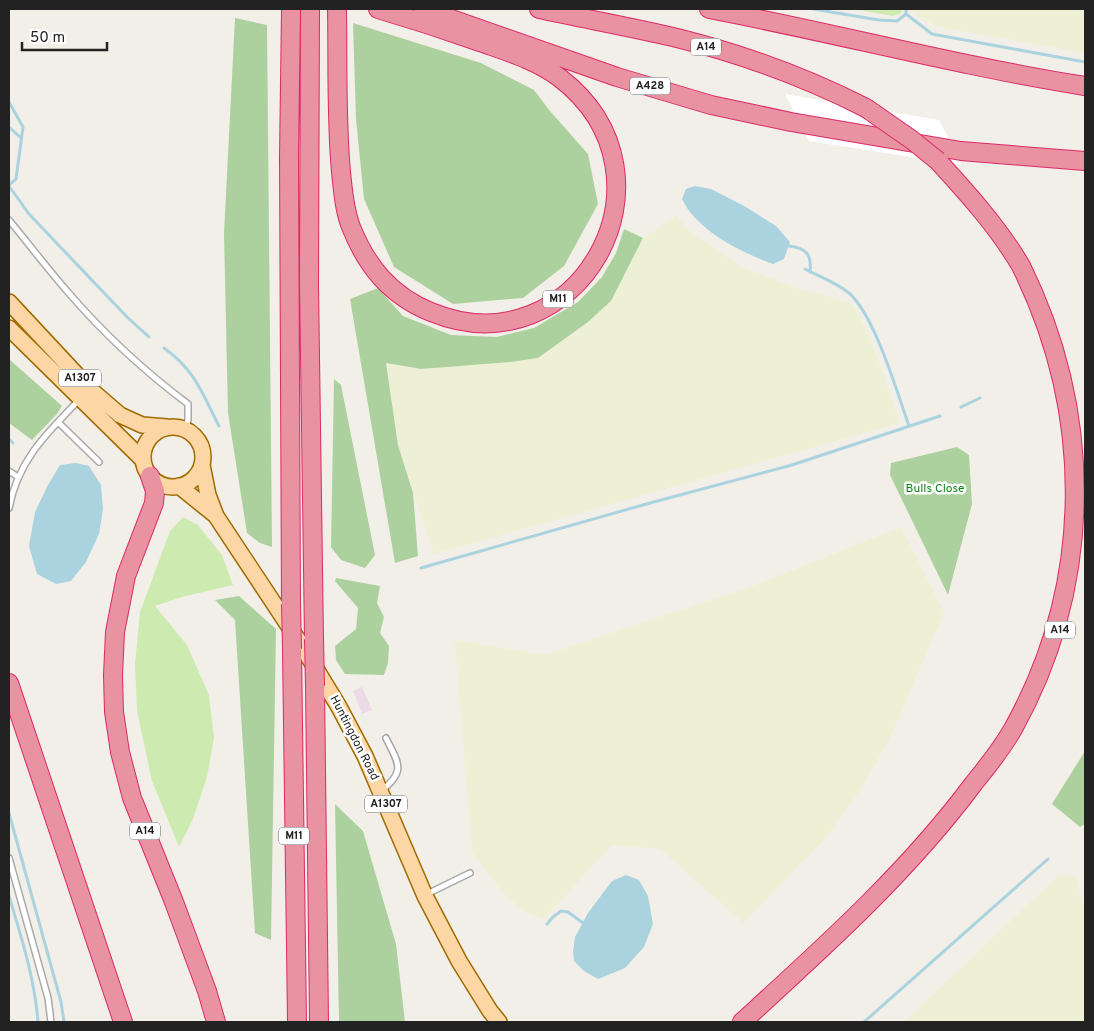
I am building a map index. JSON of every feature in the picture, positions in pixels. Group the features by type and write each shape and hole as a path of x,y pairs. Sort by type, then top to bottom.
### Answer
{"highway":[{"name":"M11","path":"337,9 339,148 344,203 357,242 380,278 397,294 414,305 455,321 495,323 524,317 550,305 570,290 588,271 602,248 612,223 617,190 616,168 608,140 592,112 571,88 543,67 525,58 415,19 378,9"},
{"name":"A428","path":"423,9 617,76 711,105 791,122 961,151 1085,160"},
{"name":"A14","path":"539,9 678,38 735,55 812,82 866,108 912,140 938,162 974,200 1020,264 1045,313 1066,371 1076,417 1082,466 1080,545 1072,590 1059,635 1038,686 1012,731 952,813 897,875 849,924 742,1022"},
{"path":"709,9 896,50 1085,86"},
{"name":"M11","path":"291,15 289,157 291,604 296,1022"},
{"name":"M11","path":"309,17 309,285 319,1022"},
{"name":"A14","path":"150,476 155,491 154,503 126,576 115,632 114,712 120,752 132,798 177,911 216,1022"},
{"path":"9,683 123,1022"}],"main road":[{"name":"A1307","path":"9,302 91,390 120,415 142,425 167,427"},
{"name":"A1307","path":"9,328 143,460"},
{"path":"176,426 184,428 196,436 204,454 202,465 194,478 179,486 164,485 150,476 143,460 148,440 155,432 167,427 176,426"},
{"name":"Huntingdon Road","path":"202,465 208,495 216,516 297,638 339,707 365,756 424,896 459,961 490,1010 500,1022"},
{"name":"Huntingdon Road","path":"179,486 216,516"}],"lane":[{"path":"9,220 68,292 127,354 162,385 188,404 188,420 184,428"},
{"path":"9,508 18,477 29,455 80,399"},
{"path":"58,422 98,462"},
{"path":"9,470 18,477"},
{"path":"380,791 390,784 398,773 398,767 386,738"},
{"path":"9,858 48,998 51,1022"},
{"path":"424,896 470,873"}],"shaded area":[{"path":"362,687 372,710 362,714 353,691"}],"green space":[{"path":"852,9 902,9 901,13 893,16"},
{"path":"911,9 1085,9 1085,53 939,27 918,16"},
{"path":"235,18 267,25 272,547 260,543 247,533 228,413 224,233"},
{"path":"353,23 481,63 534,90 588,154 598,204 564,266 523,298 453,304 394,267 364,199 356,119"},
{"path":"677,215 687,229 741,267 799,289 852,303 869,335 900,423 434,554 398,445 386,363 421,369 538,358 588,322 611,301 643,238"},
{"path":"624,229 643,238 611,301 588,322 538,358 421,369 386,363 398,445 413,493 418,556 395,563 350,299 378,288 403,316 451,335 497,337 534,328 578,302 602,277 616,253"},
{"path":"9,359 62,406 57,414 32,440 9,423"},
{"path":"334,379 341,385 375,555 365,568 341,560 331,547"},
{"name":"Bulls Close","path":"957,447 969,455 972,504 948,595 890,475 891,463"},
{"path":"183,517 198,525 222,555 233,585 182,597 155,606 187,645 209,695 214,738 207,777 193,819 179,847 152,781 137,711 135,664 140,612 170,531"},
{"path":"901,527 944,613 888,742 859,792 824,840 743,923 660,849 612,845 544,919 525,912 504,894 472,852 455,640 545,655 753,586"},
{"path":"336,578 380,586 377,603 384,617 380,633 389,646 388,663 384,675 345,674 336,660 335,646 356,629 358,608 335,581"},
{"path":"239,596 276,629 271,940 255,933 235,620 215,600"},
{"path":"1085,751 1085,824 1080,827 1052,804"},
{"path":"335,804 363,831 396,944 405,1022 339,1022"},
{"path":"1060,874 1075,877 1085,906 1085,1022 904,1022"}],"water":[{"path":"695,186 711,189 746,207 776,226 790,242 784,259 773,264 747,253 721,239 698,221 682,199 686,189"},
{"path":"76,463 89,466 101,485 103,509 99,534 86,562 71,581 56,584 37,574 29,546 35,512 48,485 60,465"},
{"path":"626,875 639,880 648,896 653,924 644,947 625,968 598,979 584,971 574,961 575,937 588,913 612,881"}],"pier":[{"path":"785,94 939,120 962,165 809,141"}],"waterway":[{"path":"813,9 879,20 897,21 906,14"},
{"path":"906,9 906,14 932,34 1085,62"},
{"path":"9,102 23,127 16,179 9,185"},
{"path":"9,127 21,138"},
{"path":"9,186 29,214 127,317 149,337"},
{"path":"789,246 800,248 807,253 810,261 810,272"},
{"path":"805,269 844,289 859,304 884,355 909,426"},
{"path":"164,348 175,356 191,374 219,426"},
{"path":"961,407 980,398"},
{"path":"421,568 792,465 940,416"},
{"path":"9,439 13,443"},
{"path":"9,813 61,1002 64,1022"},
{"path":"864,1022 1048,859"},
{"path":"9,896 31,974 38,1022"},
{"path":"547,924 561,911 568,912 583,923"}]}
